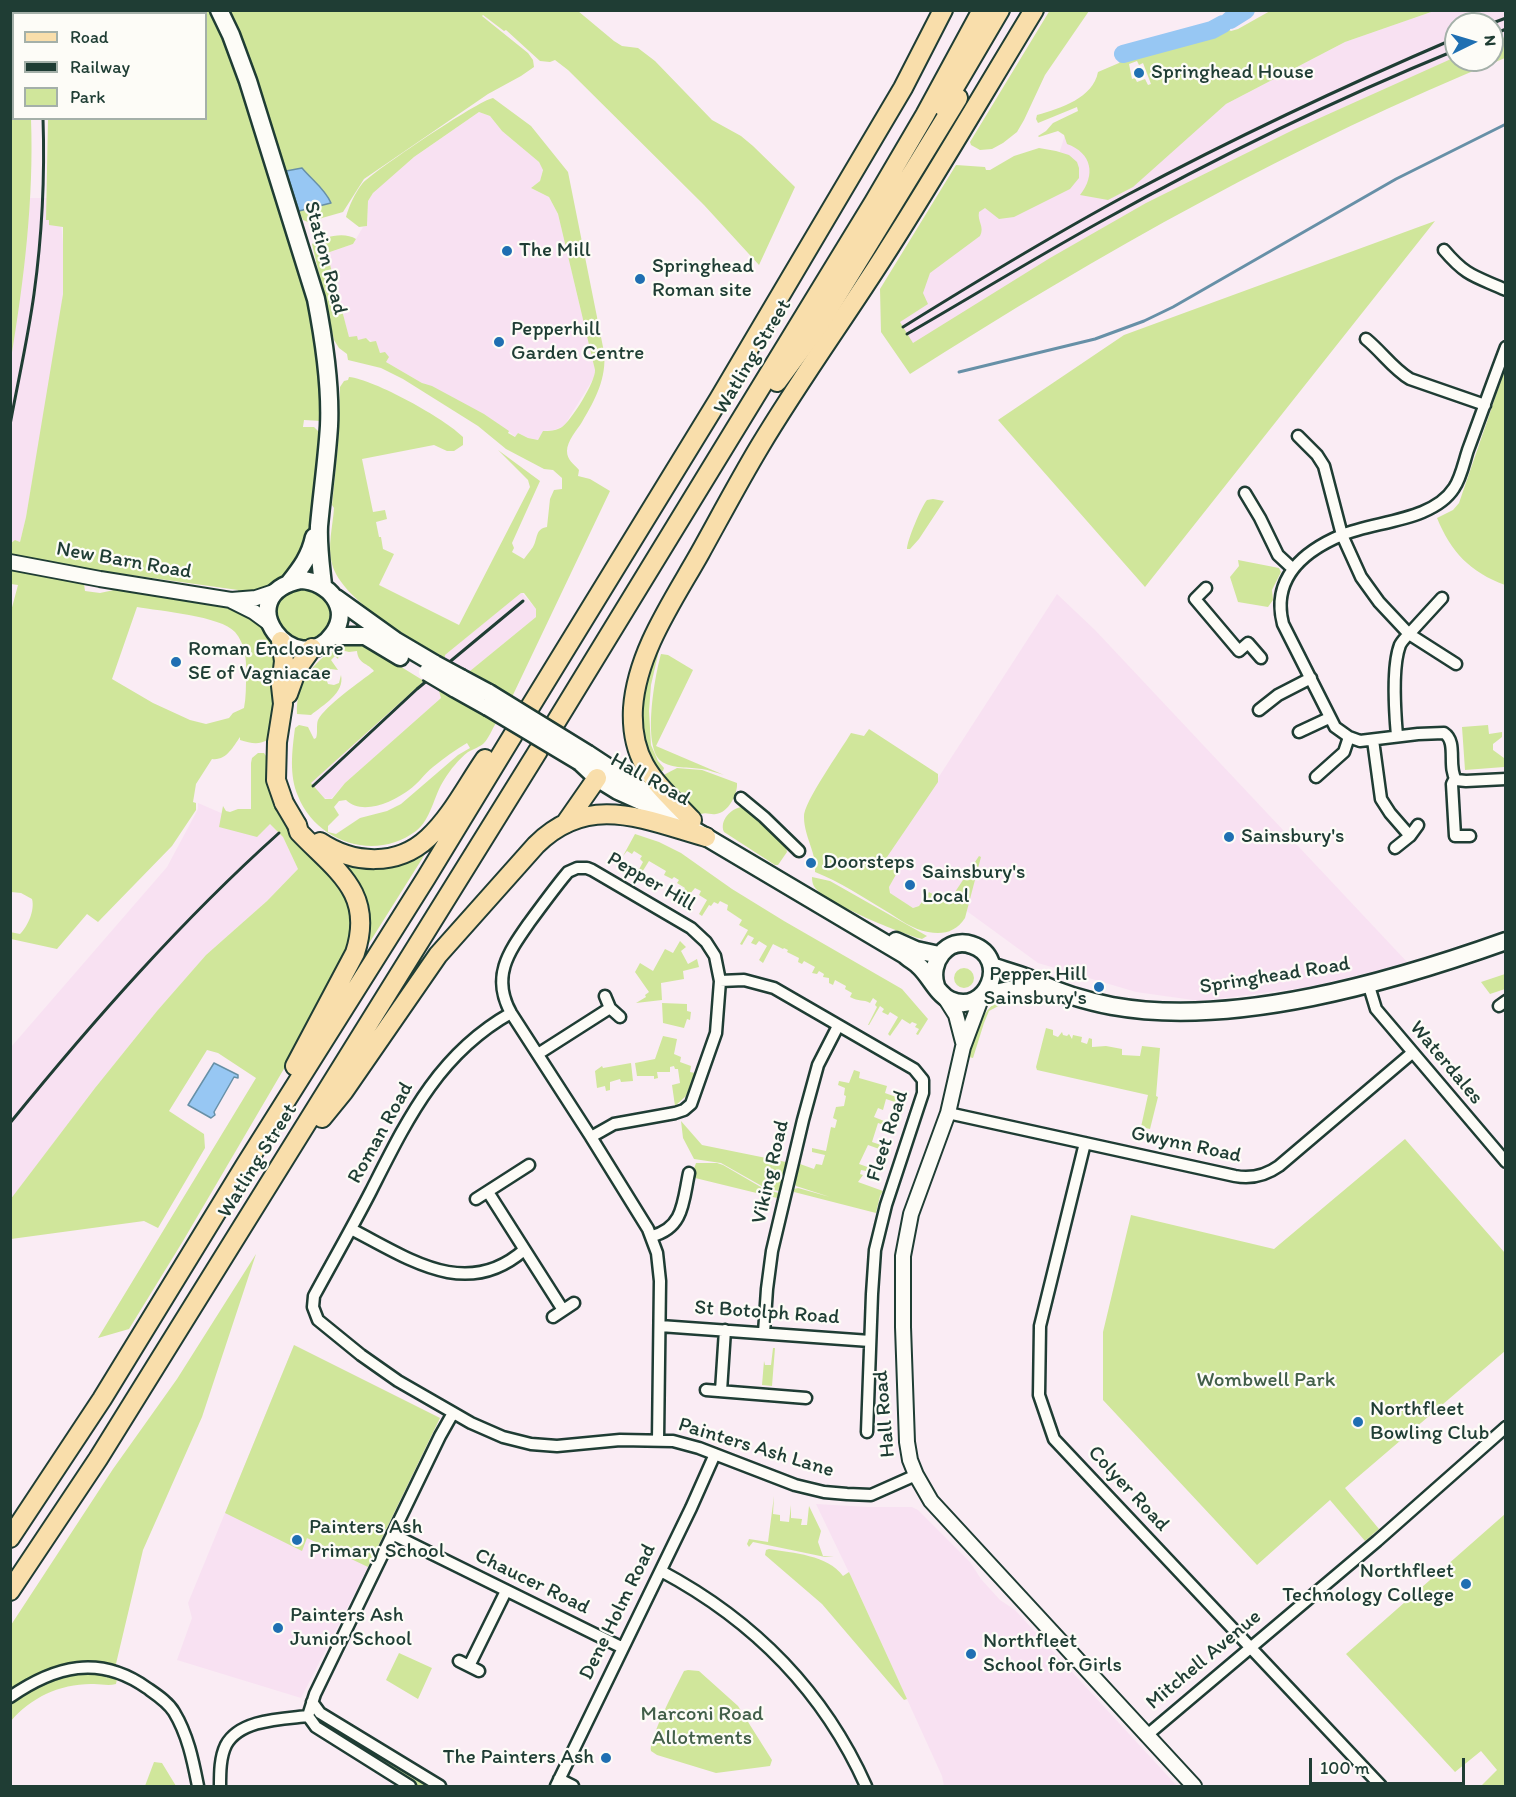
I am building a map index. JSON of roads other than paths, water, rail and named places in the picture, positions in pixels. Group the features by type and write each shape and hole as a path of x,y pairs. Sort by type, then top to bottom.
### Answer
{"main road":[{"name":"Station Road","path":"219,10 248,81 313,288 320,318 327,369 329,424 319,528 319,554 323,585"},
{"name":"Watling Street","path":"526,705 719,399 903,88 943,10"},
{"name":"Watling Street","path":"550,724 651,566 874,202 982,10"},
{"path":"777,382 1000,10"},
{"path":"651,566 777,382 817,328 931,143 1009,10"},
{"path":"692,820 655,783 645,767 636,744 633,724 634,700 645,655 682,584 760,446 909,216 1034,10"},
{"name":"Station Road","path":"281,587 307,558 319,528"},
{"path":"281,641 292,647 312,648 323,644 332,636 339,618 336,598 332,592 323,585 304,580 281,587 270,599 267,610 269,623 281,641 285,659 281,686 283,704"},
{"name":"Hall Road","path":"336,598 431,668"},
{"name":"Hall Road","path":"332,636 358,635 368,638 431,668 889,938 911,948 945,950 964,943 974,945 983,951 992,966 992,981 982,996"},
{"path":"246,1164 268,1113 352,959 359,936 359,910 350,885 333,864 299,832 284,803 276,780 277,742 283,704 297,669 312,648"},
{"name":"Hall Road","path":"488,700 550,724 584,757 597,778 706,837 905,955 920,967 940,991"},
{"name":"Watling Street","path":"10,1538 102,1399 246,1164 426,879 509,733 434,833 407,852 382,859 365,860 351,857 327,846 303,827 297,825"},
{"name":"Watling Street","path":"10,1591 98,1459 538,751"},
{"path":"565,824 597,778"},
{"path":"274,1178 344,1091 445,946 538,843 565,824 593,815 627,815 706,837"},
{"name":"Springhead Road","path":"982,996 1013,988 1047,988 1112,1006 1186,1013 1261,1005 1368,983 1457,958 1506,941"},
{"path":"945,950 933,970 940,991 953,1001 963,1003 982,996"},
{"name":"Springhead Road","path":"992,966 1039,982 1047,988"}],"street":[{"path":"1444,250 1457,265 1472,276 1506,290"},
{"path":"1366,339 1382,352 1400,373 1410,379 1485,405"},
{"path":"1470,836 1455,836 1452,784 1454,777 1451,743 1447,735 1440,733 1360,741 1349,737 1335,727 1281,616 1282,591 1292,568 1318,548 1342,535 1416,514 1442,500 1454,488 1503,363 1506,346"},
{"path":"1298,436 1317,455 1324,466 1342,535 1368,588 1409,634 1456,664"},
{"path":"1245,493 1278,555 1292,568"},
{"name":"New Barn Road","path":"10,562 231,600 256,598 281,587"},
{"path":"1206,588 1195,598 1209,617 1239,651 1248,643 1262,658"},
{"path":"1397,736 1398,656 1402,642 1442,598"},
{"name":"New Barn Road","path":"231,600 269,623"},
{"path":"1259,710 1278,695 1311,678"},
{"path":"1299,732 1329,718"},
{"path":"1316,777 1344,752 1349,737"},
{"path":"1373,740 1381,799 1410,836"},
{"path":"1454,777 1462,781 1506,779"},
{"path":"741,798 799,851"},
{"path":"1395,848 1410,836 1418,825"},
{"name":"Pepper Hill","path":"591,1137 613,1124 675,1113 691,1104 715,1038 720,981 715,956 694,930 592,870 577,868 570,870 563,878 507,957 502,981 504,998 511,1013 652,1236 659,1264 658,1440"},
{"name":"Fleet Road","path":"720,981 744,980 771,987 922,1077 924,1084 921,1099 888,1198 877,1240 873,1268 867,1432"},
{"name":"Waterdales","path":"1368,983 1376,1009 1506,1162"},
{"name":"Hall Road","path":"940,991 960,1024 963,1047"},
{"path":"605,996 610,1008 620,1017"},
{"name":"Hall Road","path":"982,996 963,1047 948,1113 911,1215 903,1256 903,1327 907,1442 910,1460 931,1501 1194,1786"},
{"path":"538,1054 610,1008"},
{"name":"Roman Road","path":"314,1296 407,1121 429,1086 462,1049 494,1023 511,1013"},
{"name":"Viking Road","path":"764,1333 772,1252 803,1120 818,1065 838,1026"},
{"name":"Gwynn Road","path":"948,1113 1235,1176 1259,1176 1270,1172 1284,1162 1412,1053"},
{"name":"Colyer Road","path":"1085,1143 1040,1326 1039,1395 1054,1439 1381,1786"},
{"path":"476,1199 529,1166"},
{"path":"652,1236 671,1228 679,1217 689,1173"},
{"path":"488,1192 564,1310"},
{"path":"351,1229 426,1266 452,1274 488,1270 508,1262 524,1250"},
{"name":"Painters Ash Lane","path":"314,1296 314,1312 320,1322 387,1373 488,1432 541,1445 563,1446 621,1440 658,1440 687,1445 795,1485 847,1494 871,1495 916,1475"},
{"path":"553,1317 574,1303"},
{"name":"St Botolph Road","path":"660,1326 870,1341"},
{"path":"722,1391 725,1330"},
{"path":"706,1390 806,1398"},
{"path":"308,1716 312,1702 392,1534 453,1413"},
{"name":"Mitchell Avenue","path":"1146,1736 1377,1541 1506,1427"},
{"name":"Dene Holm Road","path":"557,1783 715,1455"},
{"name":"Chaucer Road","path":"392,1534 622,1648"},
{"path":"661,1571 707,1597 740,1621 782,1660 816,1698 852,1757 866,1786"},
{"path":"469,1666 506,1591"},
{"path":"10,1697 47,1674 68,1669 88,1668 122,1675 147,1688 174,1711 186,1737 198,1786"},
{"path":"312,1702 320,1713 440,1786"},
{"path":"220,1786 221,1763 225,1747 237,1733 255,1724 308,1716"},
{"path":"308,1716 316,1727 410,1786"},
{"path":"557,1783 573,1786"}],"water":[{"path":"302,168 322,189 331,203 299,211 286,171"},
{"path":"214,1063 238,1075 238,1078 234,1077 214,1112 215,1115 211,1118 188,1105"}],"waterway":[{"path":"1230,20 1246,10"},
{"path":"1123,54 1212,30 1223,24"},
{"path":"959,372 1095,339 1144,321 1173,307 1396,179 1506,124"}],"railway":[{"path":"903,327 1042,243 1167,174 1290,113 1444,43"},
{"path":"907,334 1187,175 1275,131 1444,55"},
{"path":"10,425 37,272 44,162 43,120"},
{"path":"313,786 417,689 523,601"},
{"path":"10,1123 139,973 207,901 279,833"}],"place":[{"name":"Springhead House","path":"1139,73"},
{"name":"The Mill","path":"507,251"},
{"name":"Springhead Roman site","path":"640,279"},
{"name":"Pepperhill Garden Centre","path":"499,342"},
{"name":"Roman Enclosure SE of Vagniacae","path":"176,662"},
{"name":"Sainsbury's","path":"1229,837"},
{"name":"Doorsteps","path":"811,863"},
{"name":"Sainsbury's Local","path":"910,885"},
{"name":"Pepper Hill Sainsbury's","path":"1099,987"},
{"name":"Northfleet Bowling Club","path":"1358,1422"},
{"name":"Painters Ash Primary School","path":"297,1540"},
{"name":"Northfleet Technology College","path":"1466,1584"},
{"name":"Painters Ash Junior School","path":"278,1628"},
{"name":"Northfleet School for Girls","path":"971,1654"},
{"name":"The Painters Ash","path":"606,1758"}],"park label":[{"name":"Wombwell Park","path":"1266,1381"},
{"name":"Marconi Road Allotments","path":"702,1727"}]}
